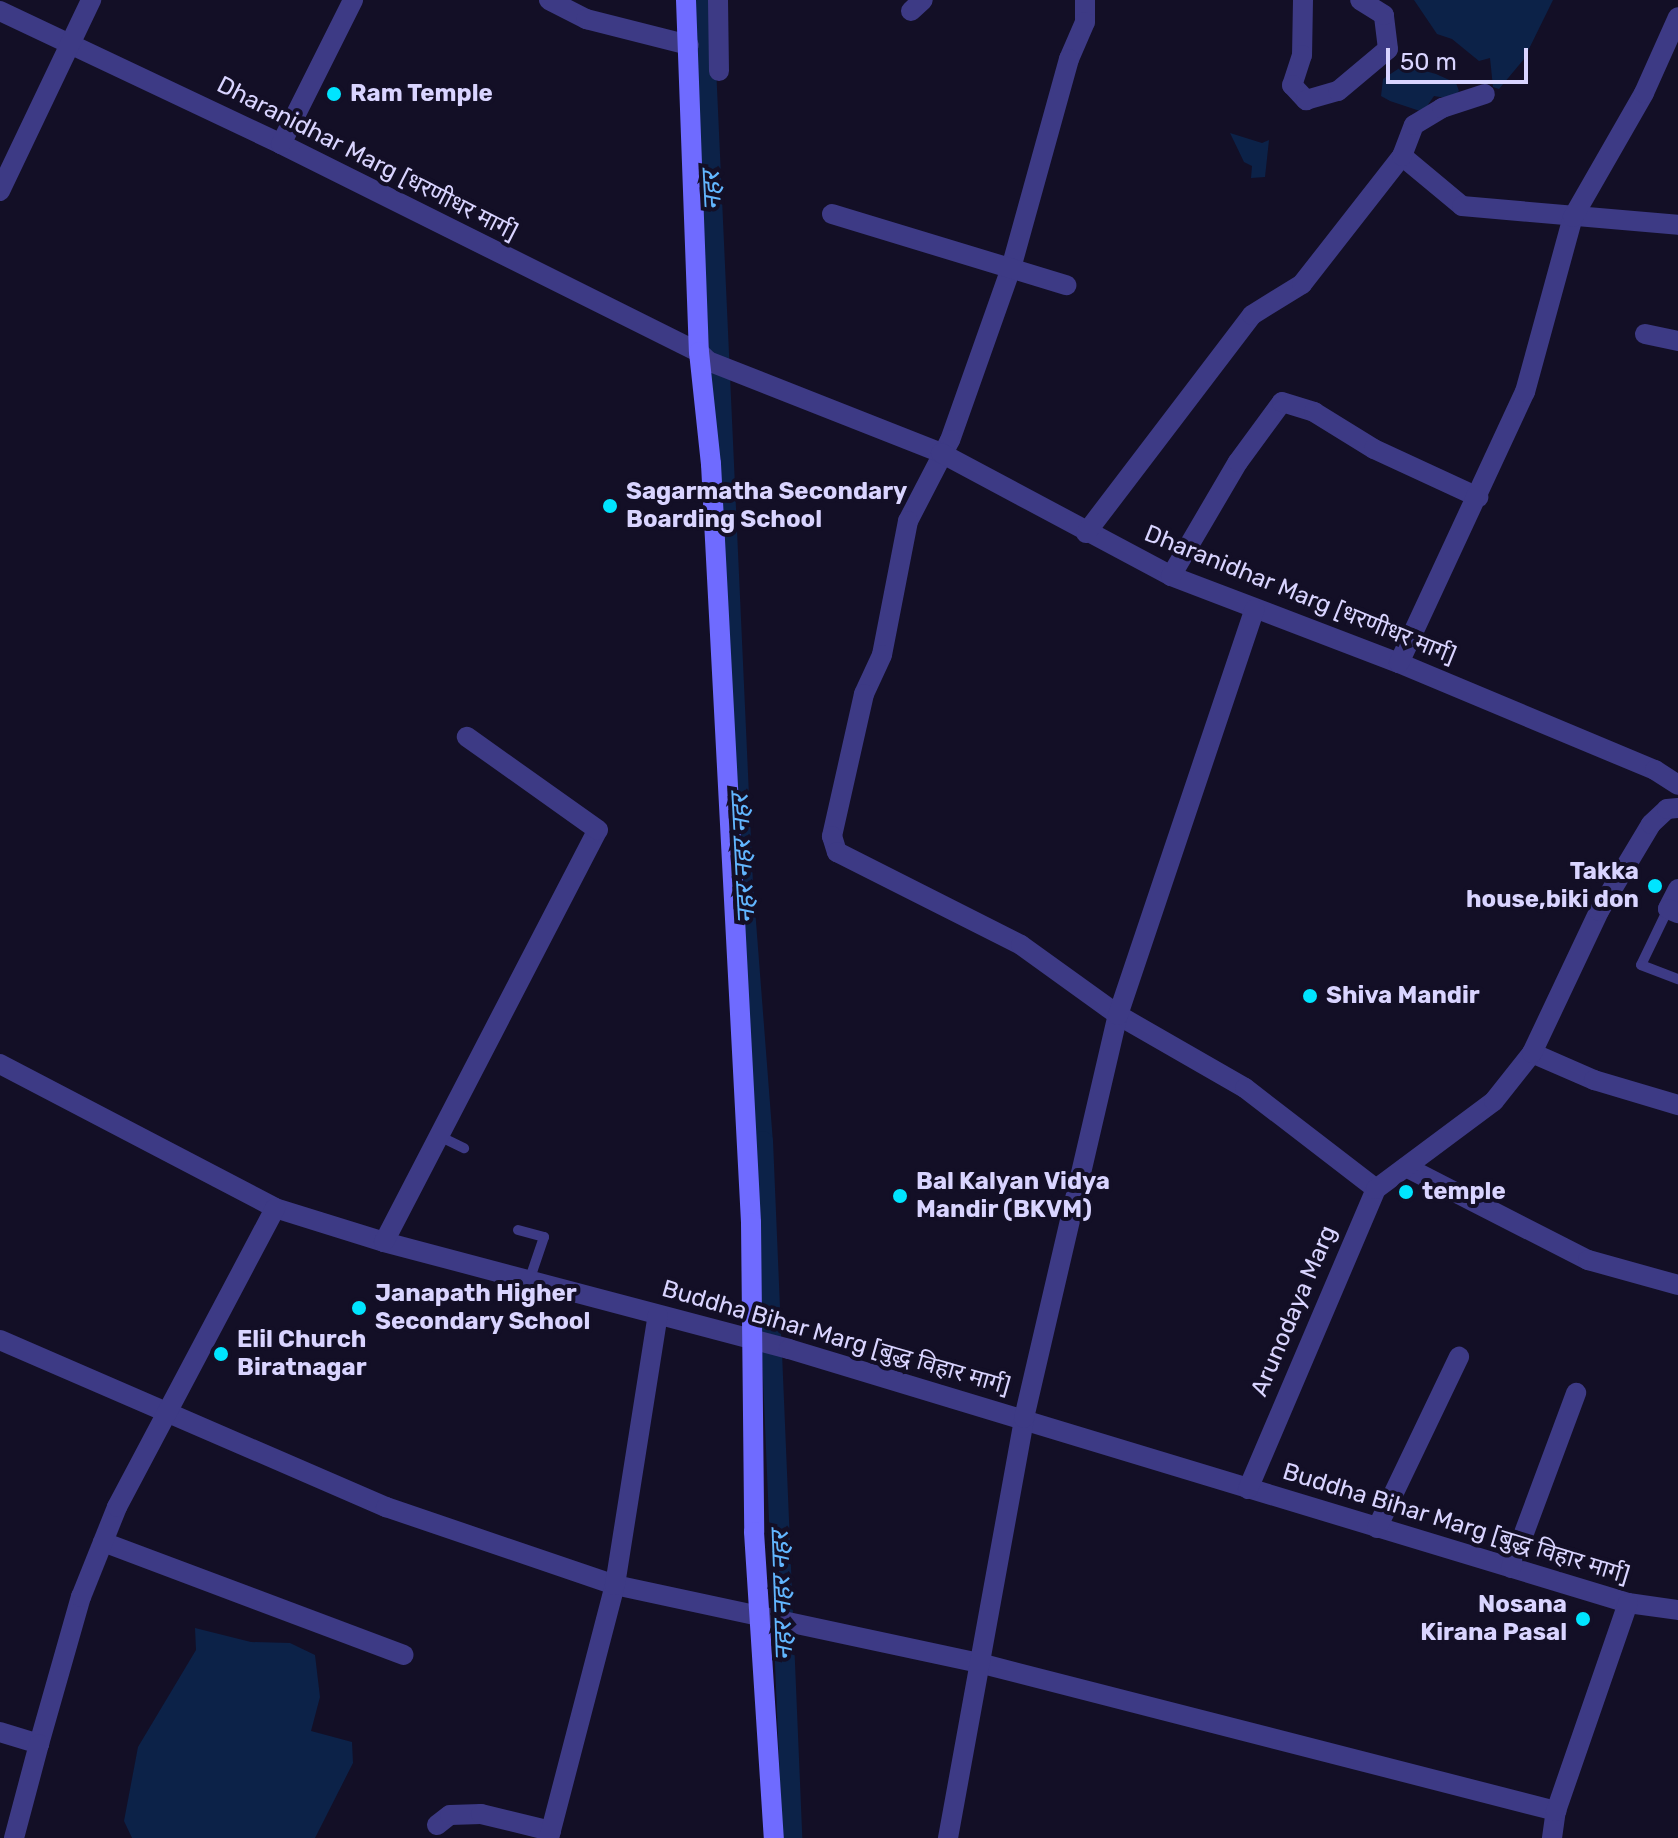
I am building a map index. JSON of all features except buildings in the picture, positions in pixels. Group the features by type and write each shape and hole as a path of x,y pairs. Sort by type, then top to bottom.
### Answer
{"street":[{"path":"0,191 91,0"},
{"path":"281,144 353,0"},
{"path":"549,0 586,19 689,45"},
{"path":"686,0 751,1223 754,1532 764,1621 774,1838"},
{"path":"718,0 719,71"},
{"path":"1085,0 1085,22 1069,59 1011,268 941,453 908,521 882,655 864,694 845,770 832,836 837,852 1021,945 1118,1015 1245,1088 1376,1189 1494,1101 1532,1053 1599,911 1651,824 1667,809 1678,808"},
{"path":"1303,0 1302,55 1292,85 1306,100 1338,91 1388,49 1384,15 1360,0"},
{"name":"Dharanidhar Marg [धरणीधर मार्ग]","path":"0,11 281,144 703,356 941,453 1171,576 1399,663 1655,770 1678,785"},
{"path":"1399,663 1525,392 1573,217 1644,93 1678,17"},
{"path":"1086,533 1252,315 1302,284 1402,156 1414,125 1442,108 1485,94"},
{"path":"1402,156 1462,206 1678,225"},
{"path":"832,214 1066,285"},
{"path":"1645,334 1678,341"},
{"path":"1171,576 1238,462 1282,402 1314,412 1374,449 1478,497"},
{"path":"948,1838 983,1664 1024,1418 1118,1015 1255,609"},
{"path":"384,1242 598,830 467,737"},
{"path":"1673,911 1678,889"},
{"path":"1532,1053 1594,1080 1678,1105"},
{"name":"Buddha Bihar Marg [बुद्ध विहार मार्ग]","path":"0,1064 275,1208 384,1242 789,1349 1628,1603 1678,1610"},
{"path":"1406,1167 1588,1260 1678,1285"},
{"name":"Arunodaya Marg","path":"1248,1489 1376,1189"},
{"path":"14,1838 81,1597 103,1542 166,1408 275,1208"},
{"path":"435,1831 450,1815 481,1814 550,1834 615,1585 658,1315"},
{"path":"0,1340 166,1408 386,1507 615,1585 764,1621 983,1664 1556,1811"},
{"path":"1377,1528 1459,1357"},
{"path":"1511,1568 1576,1393"},
{"path":"103,1542 403,1655"},
{"path":"1552,1838 1556,1811 1628,1603"},
{"path":"0,1732 39,1744"}],"lane":[{"path":"1673,911 1641,965 1678,979"},
{"path":"439,1136 464,1148"},
{"path":"518,1230 544,1237 529,1281"}],"water":[{"path":"1414,0 1553,0 1524,59 1499,89 1493,87 1490,58 1479,61 1452,39 1437,34"},
{"path":"1404,65 1456,83 1459,91 1452,99 1434,96 1423,112 1381,96 1383,79"},
{"path":"1230,133 1262,143 1269,140 1265,177 1251,178 1252,166 1244,162"},
{"path":"195,1628 251,1642 290,1643 315,1655 320,1697 311,1731 352,1742 353,1763 315,1838 132,1838 124,1821 138,1747 196,1650"}],"waterway":[{"name":"नहर नहर नहर","path":"703,0 743,883 763,1141 771,1335"},
{"name":"नहर नहर नहर","path":"772,1353 792,1838"}],"place":[{"name":"Ram Temple","path":"334,94"},
{"name":"Sagarmatha Secondary Boarding School","path":"610,506"},
{"name":"Takka house,biki don","path":"1655,886"},
{"name":"Shiva Mandir","path":"1310,996"},
{"name":"temple","path":"1406,1192"},
{"name":"Bal Kalyan Vidya Mandir (BKVM)","path":"900,1196"},
{"name":"Janapath Higher Secondary School","path":"359,1308"},
{"name":"Elil Church Biratnagar","path":"221,1354"},
{"name":"Nosana Kirana Pasal","path":"1583,1619"}],"water label":[{"name":"नहर","path":"712,191"}]}
